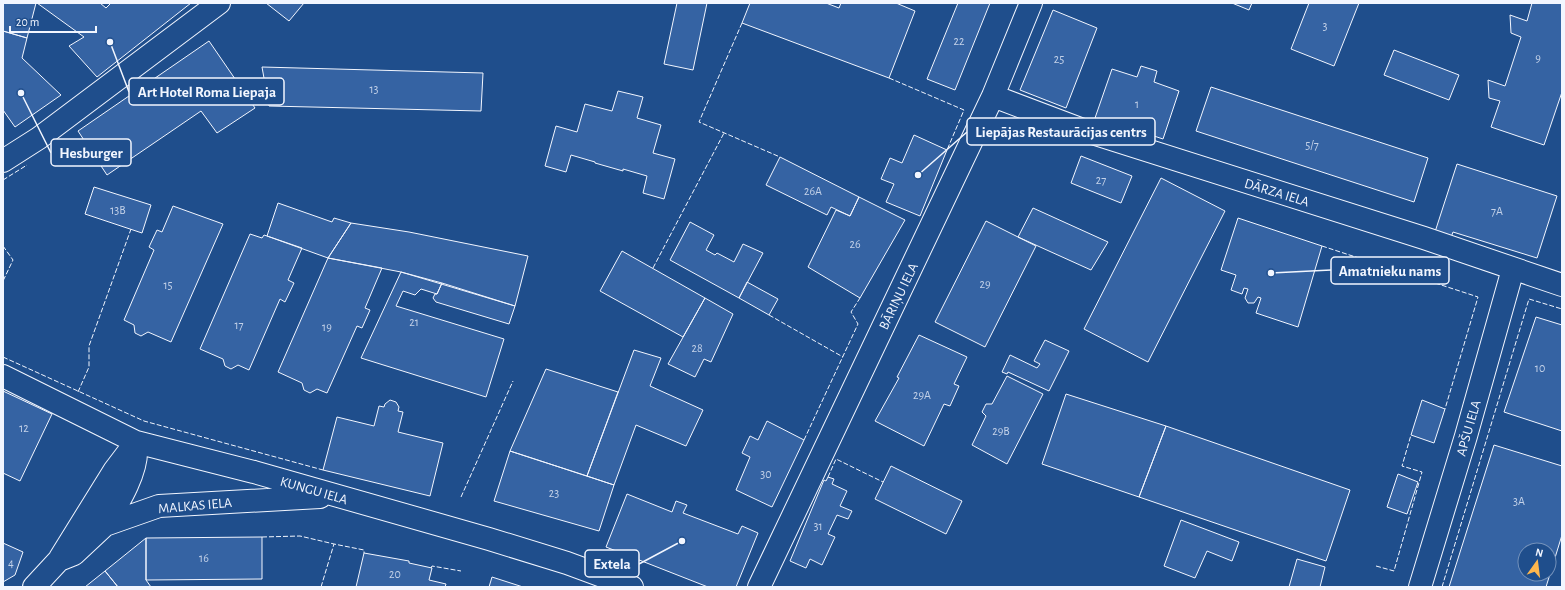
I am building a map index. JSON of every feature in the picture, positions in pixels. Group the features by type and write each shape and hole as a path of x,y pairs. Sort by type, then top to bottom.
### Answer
{"street":[{"path":"3,161 39,138 219,3"},
{"name":"BĀRIŅU IELA","path":"759,587 993,96 1031,3"},
{"name":"DĀRZA IELA","path":"993,96 1083,130 1424,238 1513,269 1562,284"},
{"name":"APŠU IELA","path":"1420,587 1466,436 1513,269"},
{"name":"KUNGU IELA","path":"3,376 136,442 254,472 489,539 567,563 632,587"},
{"path":"104,525 120,501 137,457 136,442"},
{"path":"59,560 71,538 114,471 136,442"},
{"name":"MALKAS IELA","path":"34,587 59,560 74,554 104,525 159,506 335,496"}],"building":[{"path":"3,3 36,3 27,38 3,31"},
{"path":"37,3 100,3 106,8 111,3 191,3 97,77 69,46 84,37"},
{"path":"266,3 304,3 289,21"},
{"path":"677,3 707,3 693,70 664,64"},
{"path":"750,3 826,3 839,8 841,3 896,3 915,11 889,78 742,23"},
{"path":"958,3 990,3 955,90 927,79"},
{"path":"1232,3 1252,3 1249,10"},
{"path":"1309,3 1359,3 1334,66 1291,49"},
{"path":"1532,3 1562,3 1562,92 1544,145 1491,127 1500,101 1489,98 1488,80 1505,86 1521,37 1511,33 1510,15 1527,21"},
{"path":"1053,10 1097,28 1066,108 1020,90"},
{"path":"3,31 27,38 22,58 61,95 15,127 3,110"},
{"path":"209,41 255,108 217,133 201,111 107,175 78,131"},
{"path":"1394,50 1459,75 1449,100 1384,75"},
{"path":"1141,66 1157,71 1154,82 1179,91 1163,139 1151,135 1149,140 1107,126 1108,122 1095,118 1112,69 1137,77"},
{"path":"262,67 483,73 481,111 269,106"},
{"path":"1211,87 1428,158 1414,202 1196,131"},
{"path":"618,91 643,97 637,118 661,125 653,153 675,159 664,199 643,193 647,176 623,169 623,171 571,155 566,172 545,166 556,126 577,132 585,104 612,111"},
{"path":"914,135 947,150 920,216 886,202 894,184 881,179 890,158 902,163"},
{"path":"1081,156 1132,176 1121,203 1071,183"},
{"path":"780,157 859,197 850,216 831,207 827,215 766,185"},
{"path":"1457,164 1557,196 1537,258 1453,232 1450,240 1434,235"},
{"path":"1161,178 1225,211 1148,362 1084,329"},
{"path":"94,187 151,205 142,233 85,214"},
{"path":"859,197 905,220 860,298 808,267 836,210 850,216"},
{"path":"278,203 332,222 334,218 351,223 328,258 267,236"},
{"path":"173,206 223,224 171,342 148,332 141,336 135,333 134,325 124,320 154,250 149,247 157,230 162,232"},
{"path":"1033,208 1108,242 1091,270 1018,237"},
{"path":"1238,218 1322,246 1298,327 1256,313 1261,298 1258,297 1254,303 1248,303 1245,298 1248,289 1244,288 1242,294 1231,290 1236,275 1221,270"},
{"path":"986,221 1036,246 985,347 935,322"},
{"path":"690,222 714,235 706,250 715,255 717,253 734,262 743,244 763,253 739,298 670,260"},
{"path":"351,223 409,232 528,256 515,306 401,272 328,258"},
{"path":"250,234 262,238 264,235 302,248 288,280 294,283 285,302 280,299 249,370 238,365 231,369 225,366 223,359 200,349"},
{"path":"622,251 705,298 683,337 600,291"},
{"path":"328,258 382,268 365,308 370,310 362,328 357,326 327,393 317,389 310,393 304,390 302,383 278,372"},
{"path":"401,272 442,283 437,294 421,289 415,295 403,291 396,306 504,339 486,397 361,358"},
{"path":"747,282 778,299 769,315 739,298"},
{"path":"442,283 515,306 509,324 436,302 433,298 435,294 437,294"},
{"path":"705,298 733,314 711,362 704,359 695,377 668,364"},
{"path":"1536,317 1562,325 1562,431 1504,412"},
{"path":"919,335 967,357 954,384 959,386 950,406 944,404 924,446 875,421 899,378 897,377"},
{"path":"1045,340 1069,351 1049,391 1008,372 1007,374 1002,372 1010,355 1037,368 1040,364 1034,361"},
{"path":"634,350 661,358 650,386 703,410 686,446 636,425 614,485 587,476"},
{"path":"546,369 618,392 587,476 510,451"},
{"path":"1007,376 1043,394 1007,464 972,445 986,416 982,412 986,404 992,404"},
{"path":"3,391 52,414 20,481 3,473"},
{"path":"1066,394 1166,426 1139,497 1042,464"},
{"path":"390,400 396,402 399,407 398,411 403,412 398,432 443,443 430,496 323,470 337,417 374,426 379,406 384,407"},
{"path":"1422,400 1445,409 1434,443 1411,435"},
{"path":"767,421 804,440 772,507 736,490 750,457 742,453 750,436 758,440"},
{"path":"1166,426 1350,490 1326,561 1139,497"},
{"path":"1494,445 1562,466 1562,535 1557,551 1557,542 1517,542 1517,582 1548,582 1546,587 1449,587"},
{"path":"510,451 614,485 599,531 494,501"},
{"path":"891,466 962,501 946,534 875,499"},
{"path":"1398,474 1418,482 1407,514 1387,507"},
{"path":"828,477 834,479 832,484 847,491 840,506 852,511 848,519 837,515 828,534 835,537 822,565 810,559 806,568 790,561 824,480 826,481"},
{"path":"627,494 672,512 676,501 687,505 683,513 738,534 742,526 758,533 736,587 708,587 606,547"},
{"path":"1181,520 1239,542 1232,561 1207,551 1195,578 1164,566"},
{"path":"262,537 262,579 146,580 146,538"},
{"path":"146,538 146,580 151,587 118,587 105,571"},
{"path":"3,543 23,552 15,575 3,582"},
{"path":"364,553 409,561 409,563 432,568 429,580 446,584 445,587 356,587"},
{"path":"1297,559 1325,567 1320,587 1289,587"},
{"path":"105,571 118,587 85,587"},
{"path":"492,577 523,587 489,587"}],"fence":[{"path":"742,23 699,122 780,157"},
{"path":"889,78 964,110 947,150"},
{"path":"653,268 724,133"},
{"path":"3,180 27,165"},
{"path":"78,392 89,367 89,346 131,229"},
{"path":"3,246 13,260 3,281"},
{"path":"1322,246 1478,297 1445,409"},
{"path":"804,440 858,324 851,312 860,298"},
{"path":"1442,587 1529,299 1562,309"},
{"path":"769,315 843,357"},
{"path":"3,357 144,421 323,470"},
{"path":"461,497 513,381"},
{"path":"1376,566 1394,571 1422,472 1402,466 1411,435"},
{"path":"828,477 836,459 883,482"},
{"path":"262,537 300,536 334,544"},
{"path":"321,587 334,544 364,550 364,553"},
{"path":"431,568 432,566 461,571"}],"place":[{"name":"Art Hotel Roma Liepaja","path":"110,42"},
{"name":"Hesburger","path":"21,93"},
{"name":"Liepājas Restaurācijas centrs","path":"918,175"},
{"name":"Amatnieku nams","path":"1271,273"},
{"name":"Extela","path":"682,541"}]}
